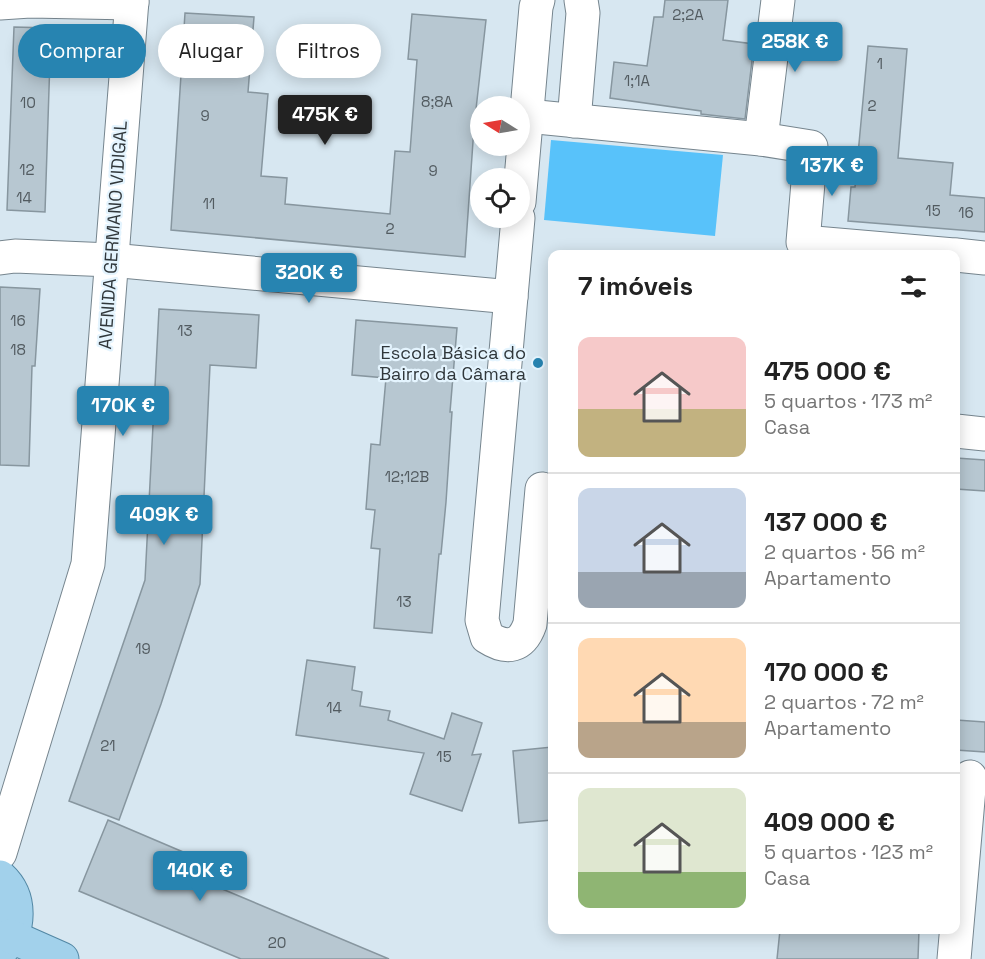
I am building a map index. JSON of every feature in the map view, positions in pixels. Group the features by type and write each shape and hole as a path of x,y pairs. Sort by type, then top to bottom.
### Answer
{"main road":[{"path":"0,877 13,894 17,908 16,923 5,943 62,959"}],"street":[{"path":"528,96 538,0"},
{"path":"574,121 583,13 581,0"},
{"path":"761,140 778,0"},
{"path":"0,3 132,1"},
{"name":"AVENIDA GERMANO VIDIGAL","path":"0,853 88,564 132,1"},
{"path":"530,116 811,147 802,242 896,250"},
{"path":"494,484 547,489 530,624 522,640 505,645 487,637 482,620 494,484 517,228"},
{"path":"0,258 15,256 111,260 511,297"},
{"path":"960,256 985,258"},
{"path":"960,431 985,434"},
{"path":"960,891 970,777"},
{"path":"954,959 956,934"}],"shaded area":[{"path":"551,140 723,155 715,236 544,220"}],"building":[{"path":"665,0 728,0 723,40 754,44 745,119 701,114 701,111 610,98 614,62 647,66 654,17 663,17"},
{"path":"185,13 254,17 253,24 184,24"},
{"path":"412,14 486,20 477,96 470,96 470,156 472,156 465,257 171,230 181,78 249,78 248,92 268,94 261,176 287,178 285,204 390,214 395,151 410,152 417,60 408,59"},
{"path":"14,27 18,27 18,78 49,78 45,212 7,210"},
{"path":"868,46 907,49 898,158 953,163 950,195 985,198 985,232 848,221 851,187 855,187"},
{"path":"0,287 40,289 35,366 32,366 29,466 0,465"},
{"path":"159,309 259,315 256,368 210,365 200,584 161,704 119,820 69,801 145,580"},
{"path":"356,320 457,328 446,502 432,633 374,628 380,549 371,548 375,510 366,509 371,444 380,445 386,378 352,375"},
{"path":"960,458 985,460 985,491 960,489"},
{"path":"307,660 355,667 352,690 362,692 360,706 390,711 388,720 444,739 452,713 482,723 472,755 481,754 462,811 410,794 424,753 296,735"},
{"path":"960,720 985,722 985,752 960,750"},
{"path":"548,747 548,820 519,823 513,751"},
{"path":"108,820 216,866 208,883 389,959 241,959 79,891"},
{"path":"780,934 919,934 918,959 777,959"}],"place":[{"name":"Escola Básica do Bairro da Câmara","path":"538,363"}]}
